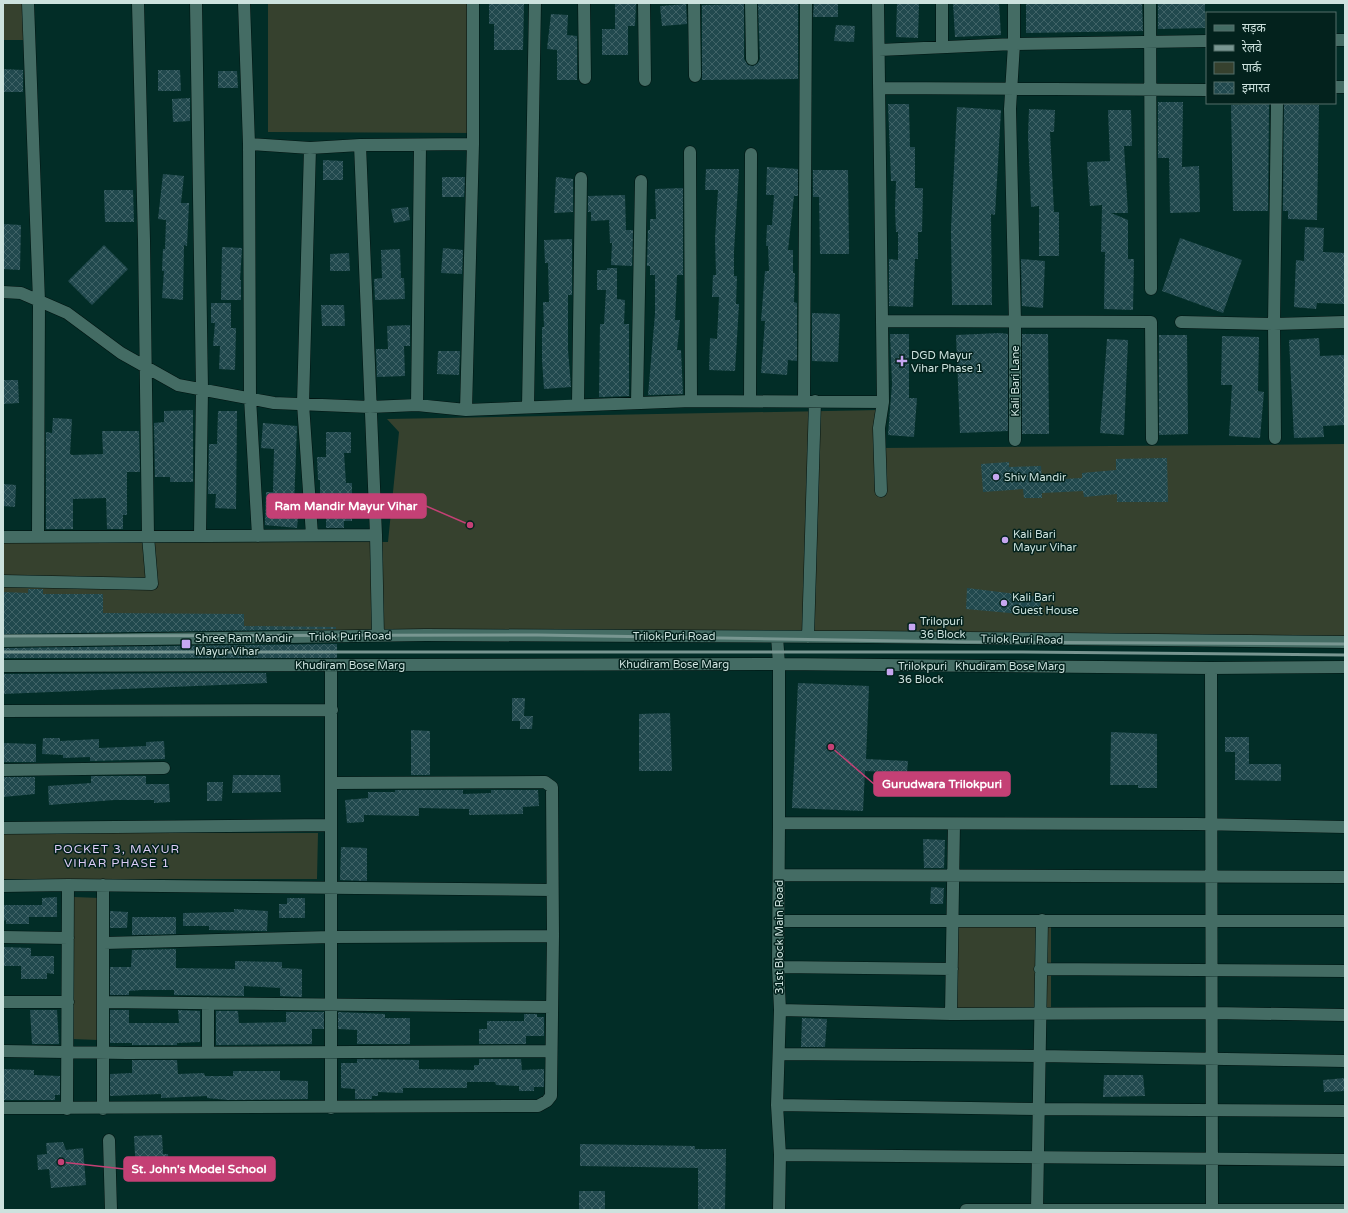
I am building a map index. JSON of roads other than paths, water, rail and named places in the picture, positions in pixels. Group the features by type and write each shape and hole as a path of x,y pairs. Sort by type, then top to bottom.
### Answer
{"street":[{"path":"28,3 40,301 38,536"},
{"path":"3,581 152,584 148,536 138,3"},
{"path":"196,3 202,389 200,536"},
{"path":"244,3 249,144 250,398 258,536"},
{"path":"466,410 473,144 473,3"},
{"path":"528,407 535,3"},
{"path":"584,3 585,78"},
{"path":"644,3 645,80"},
{"path":"694,3 696,76"},
{"path":"751,3 752,60"},
{"path":"806,3 810,401 808,637"},
{"path":"878,3 883,402 879,428 881,491"},
{"path":"942,3 942,47"},
{"name":"Kali Bari Lane","path":"1014,3 1014,44 1010,117 1015,322 1015,440"},
{"path":"1150,3 1151,289"},
{"path":"879,50 1014,44 1206,41"},
{"path":"880,88 1150,92 1206,90"},
{"path":"1275,438 1274,324 1277,104"},
{"path":"249,144 310,148 360,145 420,146 473,144"},
{"path":"360,145 376,535 378,636"},
{"path":"417,405 420,146"},
{"path":"310,148 303,404 312,536"},
{"path":"690,152 691,401"},
{"path":"750,401 751,154"},
{"path":"578,404 581,178"},
{"path":"637,404 641,181"},
{"path":"3,292 21,293 67,313 122,353 178,385 274,402 370,407 417,405 466,410 578,404 637,404 691,401 883,402"},
{"path":"882,321 1151,322 1152,439"},
{"path":"1181,322 1274,324 1345,322"},
{"path":"3,537 376,535"},
{"name":"Trilok Puri Road","path":"3,641 378,636 808,637 1345,642"},
{"name":"31st Block Main Road","path":"777,637 779,664 780,921 778,967 780,1010 777,1105 780,1155 779,1210"},
{"name":"Khudiram Bose Marg","path":"3,666 779,664 1211,668 1345,667"},
{"path":"331,665 331,1108"},
{"path":"1211,668 1212,1210"},
{"path":"3,710 332,710"},
{"path":"3,770 164,768"},
{"path":"3,1108 103,1109 538,1106 547,1101 551,1096 553,936 553,791 550,784 545,782 331,783"},
{"path":"779,823 1211,824 1345,827"},
{"path":"952,1014 954,824"},
{"path":"3,828 331,825"},
{"path":"779,875 1345,877"},
{"path":"67,1109 68,885"},
{"path":"3,886 103,885 552,890"},
{"path":"103,885 103,1109"},
{"path":"1037,1210 1042,920"},
{"path":"780,921 1345,921"},
{"path":"104,942 331,937 553,936"},
{"path":"3,937 68,938"},
{"path":"778,967 952,969"},
{"path":"1040,970 1345,971"},
{"path":"3,1002 68,1002"},
{"path":"104,1002 552,1007"},
{"path":"208,1003 208,1052"},
{"path":"780,1010 952,1014 1345,1014"},
{"path":"3,1051 551,1051"},
{"path":"779,1054 1039,1056 1345,1061"},
{"path":"777,1105 1038,1109 1345,1111"},
{"path":"109,1140 111,1210"},
{"path":"780,1155 1345,1160"},
{"path":"966,1210 1345,1210"}],"railway":[{"path":"3,636 538,635 966,642 1345,644"},
{"path":"3,652 1022,652 1345,655"}],"place":[{"name":"DGD Mayur Vihar Phase 1","path":"902,361"},
{"name":"Shiv Mandir","path":"996,477"},
{"name":"Ram Mandir Mayur Vihar","path":"470,525"},
{"name":"Kali Bari Mayur Vihar","path":"1005,540"},
{"name":"Kali Bari Guest House","path":"1004,603"},
{"name":"Trilopuri 36 Block","path":"912,627"},
{"name":"Shree Ram Mandir Mayur Vihar","path":"186,644"},
{"name":"Trilokpuri 36 Block","path":"890,672"},
{"name":"Gurudwara Trilokpuri","path":"831,747"},
{"name":"St. John's Model School","path":"61,1162"}],"district":[{"name":"POCKET 3, MAYUR VIHAR PHASE 1","path":"117,856"}]}
